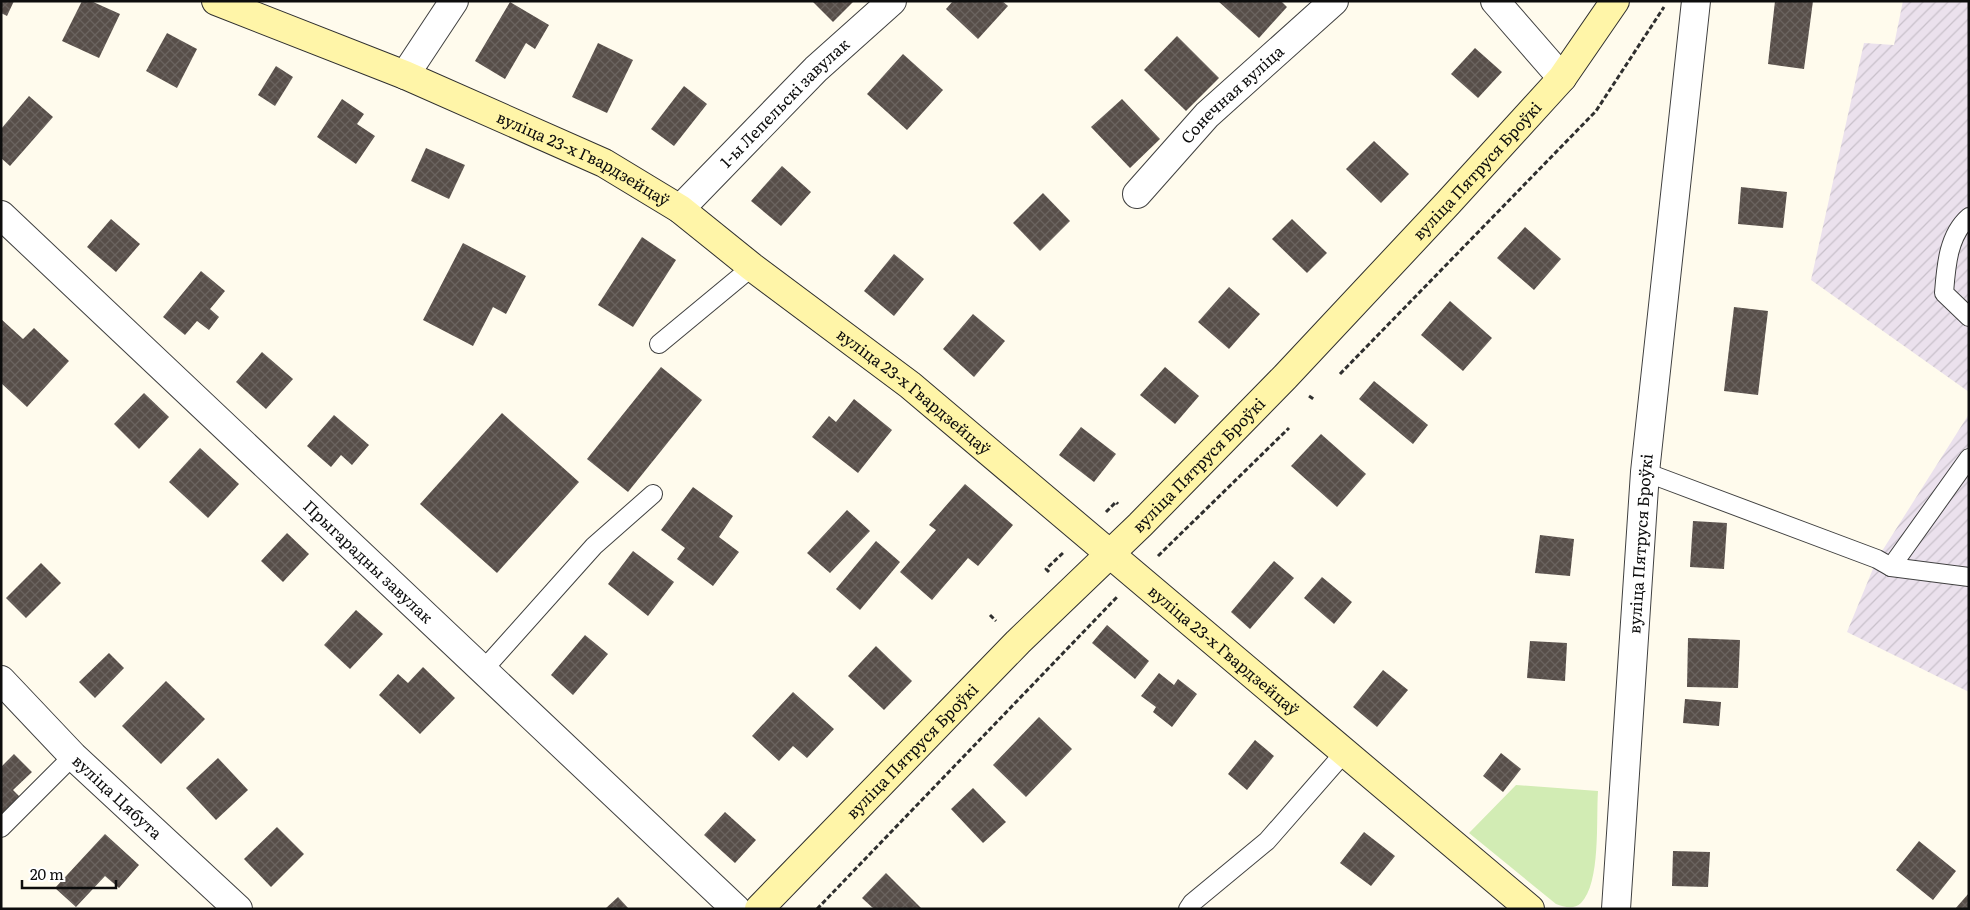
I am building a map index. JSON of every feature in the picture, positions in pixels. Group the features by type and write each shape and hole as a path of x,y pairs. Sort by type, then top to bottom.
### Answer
{"street":[{"name":"вуліца 23-х Гвардзейцаў","path":"216,1 406,75 604,163 680,209 752,267 910,385 1344,754 1530,909"},
{"path":"406,75 454,1"},
{"name":"1-ы Лепельскі завулак","path":"680,209 816,69 892,1"},
{"name":"Сонечная вуліца","path":"1137,194 1207,115 1334,1"},
{"path":"1495,1 1562,78"},
{"name":"вуліца Пятруся Броўкі","path":"759,909 1018,642 1109,554 1285,377 1562,78 1615,1"},
{"name":"вуліца Пятруся Броўкі","path":"1616,909 1645,472 1696,1"},
{"name":"Прыгарадны завулак","path":"1,214 736,909"},
{"name":"вуліца Цябута","path":"1,680 73,756 238,909"}],"lane":[{"path":"1969,217 1960,224 1947,258 1944,293 1969,317"},
{"path":"659,344 752,267"},
{"path":"1891,568 1969,458"},
{"path":"1645,472 1877,559 1891,568 1969,577"},
{"path":"484,669 594,546 653,494"},
{"path":"1188,909 1192,902 1267,841 1344,754"},
{"path":"1,828 73,756"}],"path":[{"path":"1340,374 1596,111 1668,1"},
{"path":"817,909 1136,577 1289,428"}],"shaded area":[{"path":"1903,1 1969,1 1969,392 1811,280 1864,43 1894,45"},
{"path":"1969,414 1969,692 1847,632 1877,559"}],"green space":[{"path":"1516,785 1598,791 1595,866 1587,894 1581,903 1575,907 1556,904 1469,833"}],"building":[{"path":"1,1 14,1 7,16 1,13"},
{"path":"82,1 91,1 120,14 99,58 62,41"},
{"path":"812,1 854,1 833,22"},
{"path":"953,1 1002,1 1008,6 978,39 946,9"},
{"path":"1218,1 1281,1 1287,7 1259,38"},
{"path":"1775,1 1813,1 1804,69 1768,64"},
{"path":"510,2 549,25 535,49 526,43 505,79 475,61"},
{"path":"167,33 197,49 177,88 146,71"},
{"path":"1177,36 1219,78 1186,111 1144,70"},
{"path":"598,43 633,60 607,113 572,97"},
{"path":"1475,48 1502,72 1478,98 1451,74"},
{"path":"903,54 943,90 907,130 867,94"},
{"path":"276,66 293,77 275,106 258,95"},
{"path":"684,86 707,104 674,146 651,129"},
{"path":"29,96 53,117 10,166 1,158 1,129"},
{"path":"342,99 364,114 357,124 375,136 356,164 317,137"},
{"path":"1122,99 1160,139 1130,168 1091,127"},
{"path":"1374,141 1409,174 1381,203 1346,169"},
{"path":"426,148 465,165 449,199 411,181"},
{"path":"782,166 811,192 781,226 751,201"},
{"path":"1741,187 1787,192 1783,228 1738,224"},
{"path":"1043,193 1070,221 1040,251 1013,223"},
{"path":"111,219 140,244 116,272 87,247"},
{"path":"1292,219 1327,253 1307,273 1272,239"},
{"path":"1525,227 1561,259 1534,290 1497,258"},
{"path":"642,237 676,260 633,327 598,305"},
{"path":"463,243 526,276 506,314 493,307 473,346 423,320"},
{"path":"894,254 924,279 894,316 864,291"},
{"path":"201,271 225,291 210,309 219,317 209,330 197,321 185,335 163,317"},
{"path":"1229,287 1260,314 1229,349 1198,322"},
{"path":"1450,301 1492,338 1463,371 1421,335"},
{"path":"1734,307 1768,311 1758,395 1724,391"},
{"path":"973,314 1005,341 974,377 943,349"},
{"path":"1,319 23,339 34,328 69,361 27,407 1,383"},
{"path":"262,352 293,379 266,409 236,382"},
{"path":"661,367 702,400 628,492 587,459"},
{"path":"1165,367 1199,396 1175,424 1140,395"},
{"path":"1374,381 1428,425 1413,444 1359,399"},
{"path":"144,393 169,417 139,449 114,424"},
{"path":"854,399 892,430 858,473 812,437 829,416 836,422"},
{"path":"502,413 579,482 497,573 420,504"},
{"path":"334,415 369,445 352,465 341,455 331,467 307,446"},
{"path":"1081,427 1116,454 1094,482 1059,455"},
{"path":"1321,434 1366,474 1337,507 1291,466"},
{"path":"200,448 239,484 208,518 169,482"},
{"path":"965,484 1013,525 978,566 968,558 932,600 900,572 936,530 929,525"},
{"path":"693,487 733,516 719,537 739,552 713,586 677,559 685,548 661,530"},
{"path":"847,510 870,531 830,573 807,553"},
{"path":"1693,521 1727,523 1724,569 1690,567"},
{"path":"287,533 309,554 283,582 261,561"},
{"path":"1540,535 1574,539 1570,576 1535,573"},
{"path":"876,541 900,562 860,610 836,589"},
{"path":"633,551 674,582 648,616 608,584"},
{"path":"1274,561 1294,578 1250,629 1231,612"},
{"path":"41,563 61,583 26,618 6,598"},
{"path":"1322,577 1352,602 1334,624 1304,598"},
{"path":"356,610 383,634 350,669 324,645"},
{"path":"1107,625 1149,661 1135,679 1092,643"},
{"path":"585,635 608,654 573,695 551,675"},
{"path":"1688,638 1740,640 1738,688 1687,687"},
{"path":"1530,641 1567,643 1565,681 1527,678"},
{"path":"876,646 912,681 884,710 848,676"},
{"path":"109,653 124,668 95,698 79,682"},
{"path":"423,667 455,698 420,734 379,695 398,674 408,683"},
{"path":"1383,670 1408,690 1377,727 1353,707"},
{"path":"1159,673 1174,685 1178,679 1197,694 1172,727 1153,712 1156,707 1141,696"},
{"path":"166,681 205,719 161,764 122,726"},
{"path":"793,692 834,729 807,758 793,746 779,761 752,736"},
{"path":"1685,699 1721,702 1719,726 1683,723"},
{"path":"1039,717 1072,749 1026,797 993,765"},
{"path":"1255,740 1274,756 1247,790 1228,774"},
{"path":"1501,753 1521,769 1503,792 1483,776"},
{"path":"14,754 32,772 13,790 20,797 1,815 1,767"},
{"path":"218,758 248,790 216,820 186,788"},
{"path":"973,788 1006,822 983,843 951,809"},
{"path":"725,812 756,840 735,863 704,835"},
{"path":"277,827 304,854 271,887 244,859"},
{"path":"1364,832 1395,856 1371,886 1340,863"},
{"path":"105,834 139,865 119,888 105,876 76,907 55,888"},
{"path":"1919,841 1956,871 1933,900 1896,870"},
{"path":"1673,851 1710,852 1708,887 1672,886"},
{"path":"886,873 922,909 874,909 862,898"},
{"path":"1969,893 1969,909 1955,909"},
{"path":"618,897 629,909 605,909"}]}
